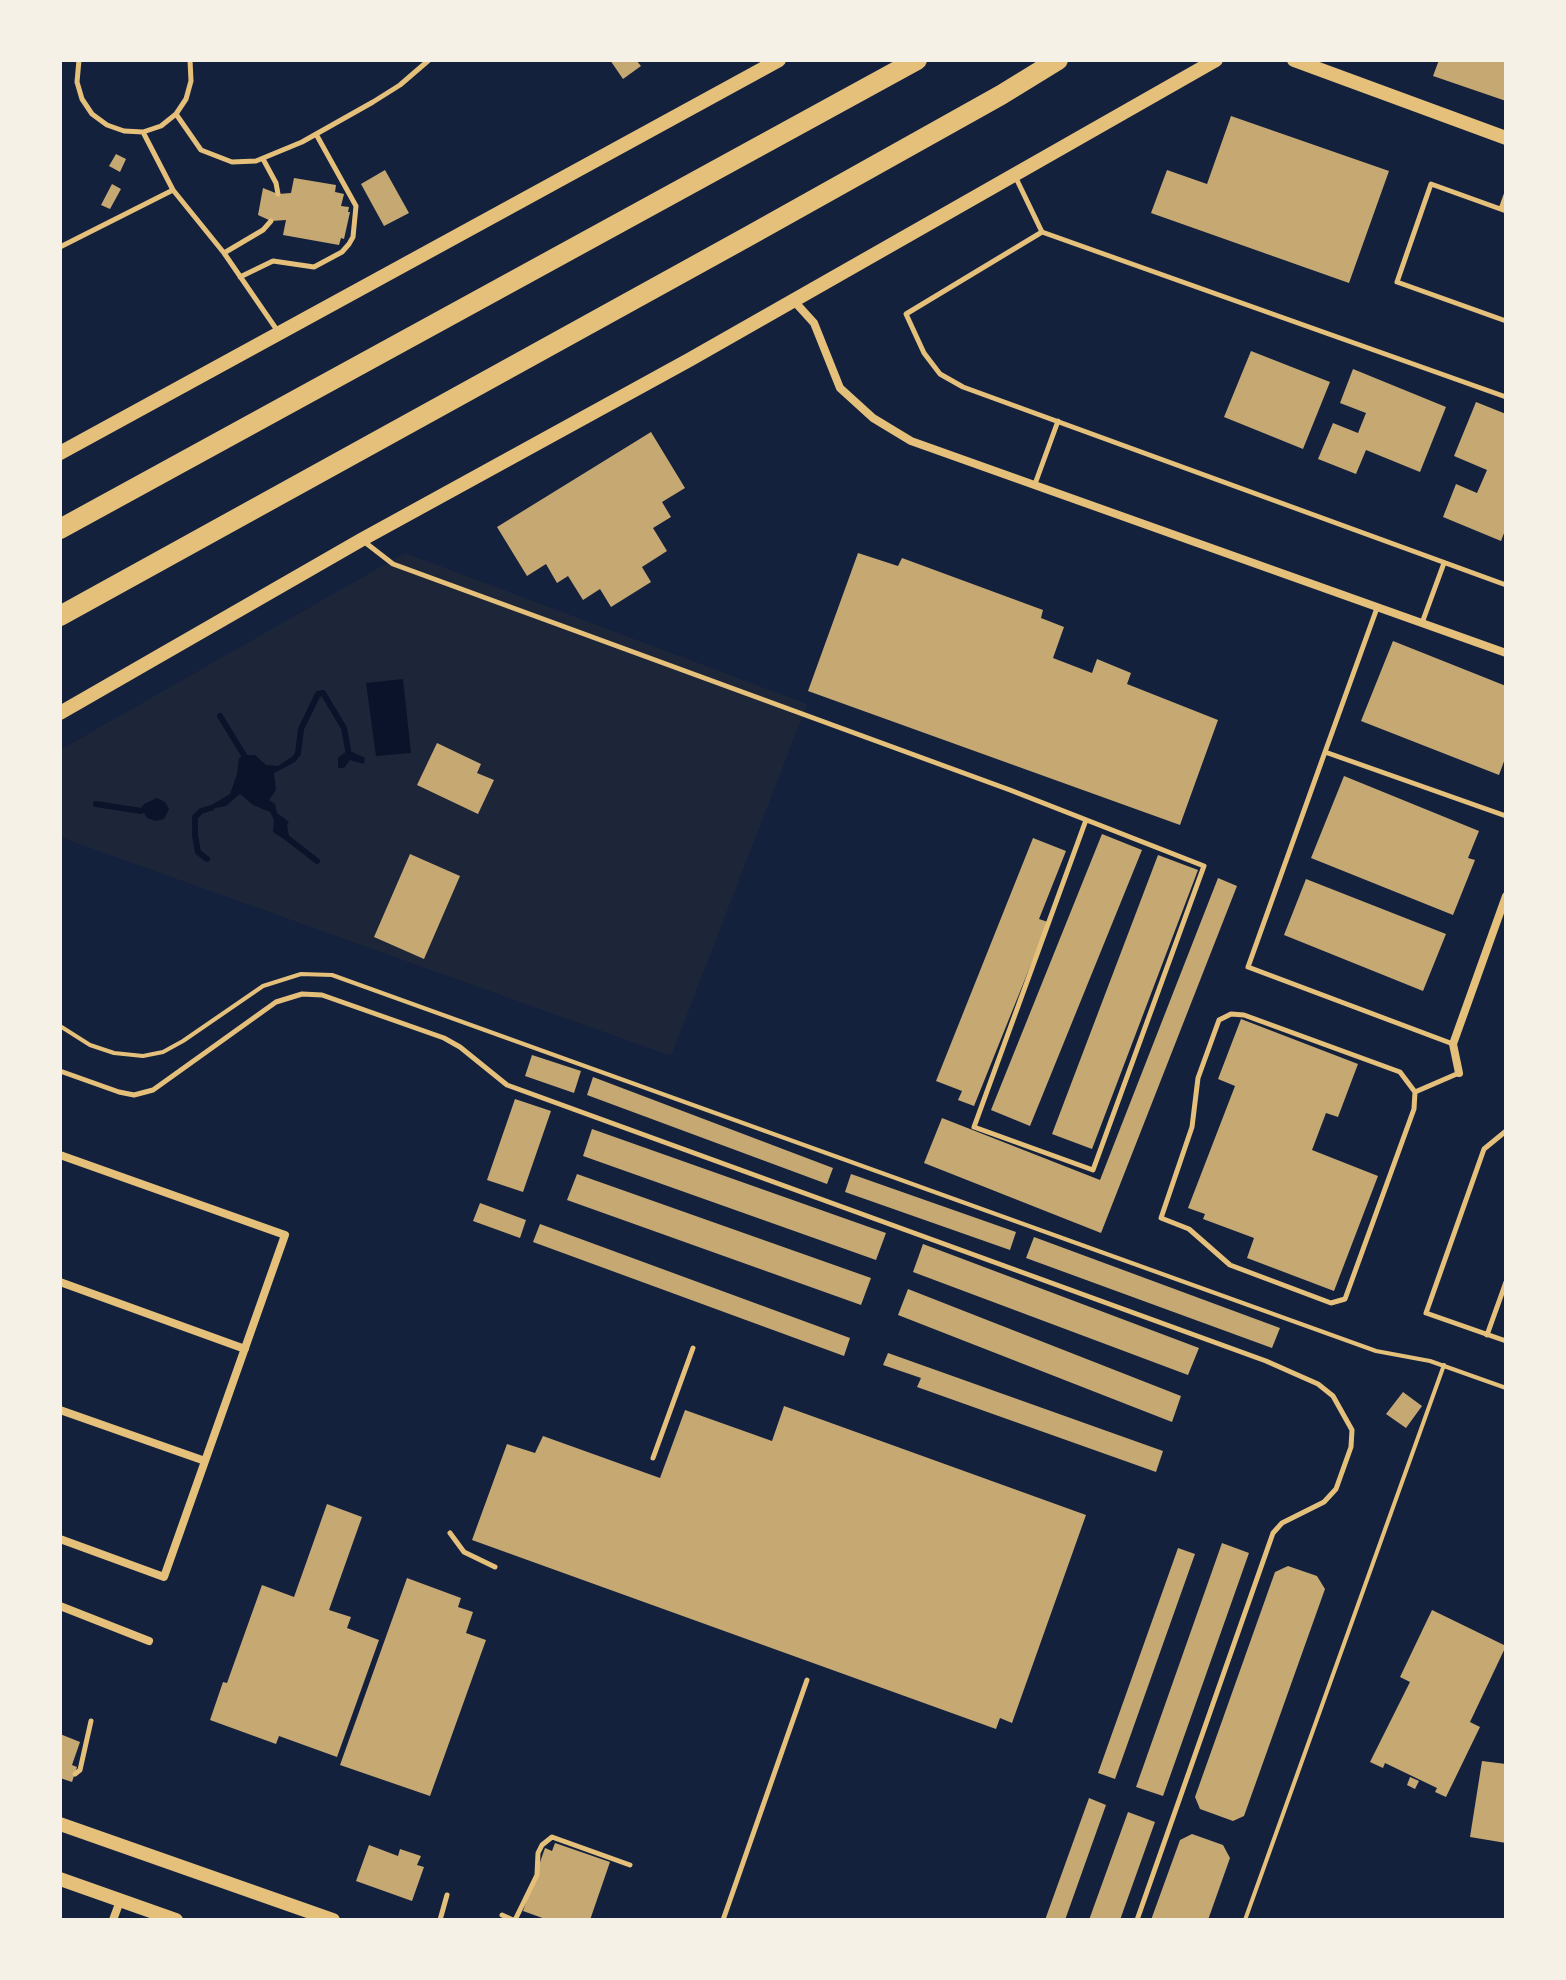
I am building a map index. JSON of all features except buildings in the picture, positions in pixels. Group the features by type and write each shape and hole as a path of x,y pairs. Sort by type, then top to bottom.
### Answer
{"highway":[{"path":"60,529 917,60"},
{"path":"60,617 974,110 1058,60"},
{"path":"60,516 99,508"}],"street":[{"path":"60,453 779,60"},
{"path":"60,713 361,540 794,301 1216,60"},
{"path":"1294,60 1506,138"},
{"path":"794,301 814,323 840,388 873,418 901,436 932,450 1506,653"},
{"path":"1459,1073 1453,1044 1506,896"},
{"path":"60,1155 285,1235 164,1577 60,1539"},
{"path":"60,1282 245,1349"},
{"path":"60,1410 205,1461"},
{"path":"60,1606 149,1641"},
{"path":"60,1824 333,1920"},
{"path":"60,1879 176,1920"},
{"path":"113,1920 120,1901"}],"lane":[{"path":"79,60 77,82 82,99 92,114 107,125 124,131 143,132 161,126 176,114 186,99 191,81 190,60"},
{"path":"176,114 201,150 232,162 248,162 316,134 373,102 400,85 429,60"},
{"path":"143,132 173,190 224,253 280,333"},
{"path":"240,277 273,261 314,267 342,252 349,244 355,225 356,206 316,134"},
{"path":"263,158 278,194"},
{"path":"1015,175 1042,232 1506,397"},
{"path":"1506,195 1504,210 1431,184 1397,282 1506,321"},
{"path":"60,247 173,190"},
{"path":"224,253 260,232 271,221"},
{"path":"1042,232 906,314 924,353 940,374 963,387 1506,585"},
{"path":"1034,486 1058,421"},
{"path":"361,540 393,564 1010,790 1204,866 1093,1170 974,1127 1086,820"},
{"path":"1422,623 1444,563"},
{"path":"1377,608 1248,967 1453,1044"},
{"path":"1325,752 1506,816"},
{"path":"60,1071 119,1092 134,1095 153,1090 276,1002 302,994 322,995 444,1038 507,1085 1251,1355 1326,1390 1333,1396 1352,1430 1351,1447 1336,1489 1324,1502 1282,1523 1273,1533 1137,1920"},
{"path":"1231,1014 1244,1015 1400,1072 1415,1092 1414,1109 1345,1299 1331,1303 1230,1265 1189,1229 1161,1218 1192,1127 1198,1078 1219,1020 1231,1014"},
{"path":"1415,1092 1459,1073"},
{"path":"1506,1131 1484,1149 1426,1313 1506,1341"},
{"path":"1487,1335 1506,1282"},
{"path":"653,1458 693,1348"},
{"path":"450,1533 464,1552 495,1567"},
{"path":"723,1920 807,1680"},
{"path":"75,1774 80,1770 91,1721"},
{"path":"502,1915 514,1920 533,1888 538,1853 552,1837 630,1865"},
{"path":"440,1920 447,1895"}],"path":[{"path":"60,1026 90,1045 114,1053 143,1056 163,1052 183,1041 263,986 301,974 332,975 1376,1351 1444,1365 1506,1388"},
{"path":"1245,1920 1444,1365"}],"shaded area":[{"path":"405,553 807,704 671,1056 60,837 60,750"},
{"path":"403,679 411,753 376,756 366,683"},
{"path":"348,750 365,758 364,764 350,760 344,768 338,768 338,758"},
{"path":"296,751 301,754 295,762 274,773 276,790 269,800 275,804 277,813 289,822 289,836 282,838 273,832 274,820 270,812 253,805 240,794 226,806 211,809 210,806 230,794 239,758 255,755 266,765 278,766"},
{"path":"157,798 165,802 169,809 164,819 156,821 147,818 141,808"}],"waterway":[{"path":"298,753 301,729 318,694 323,693 344,728 348,750"},
{"path":"220,716 244,755"},
{"path":"96,804 141,811"},
{"path":"207,859 198,852 195,817 211,808"},
{"path":"286,837 317,861"}]}
